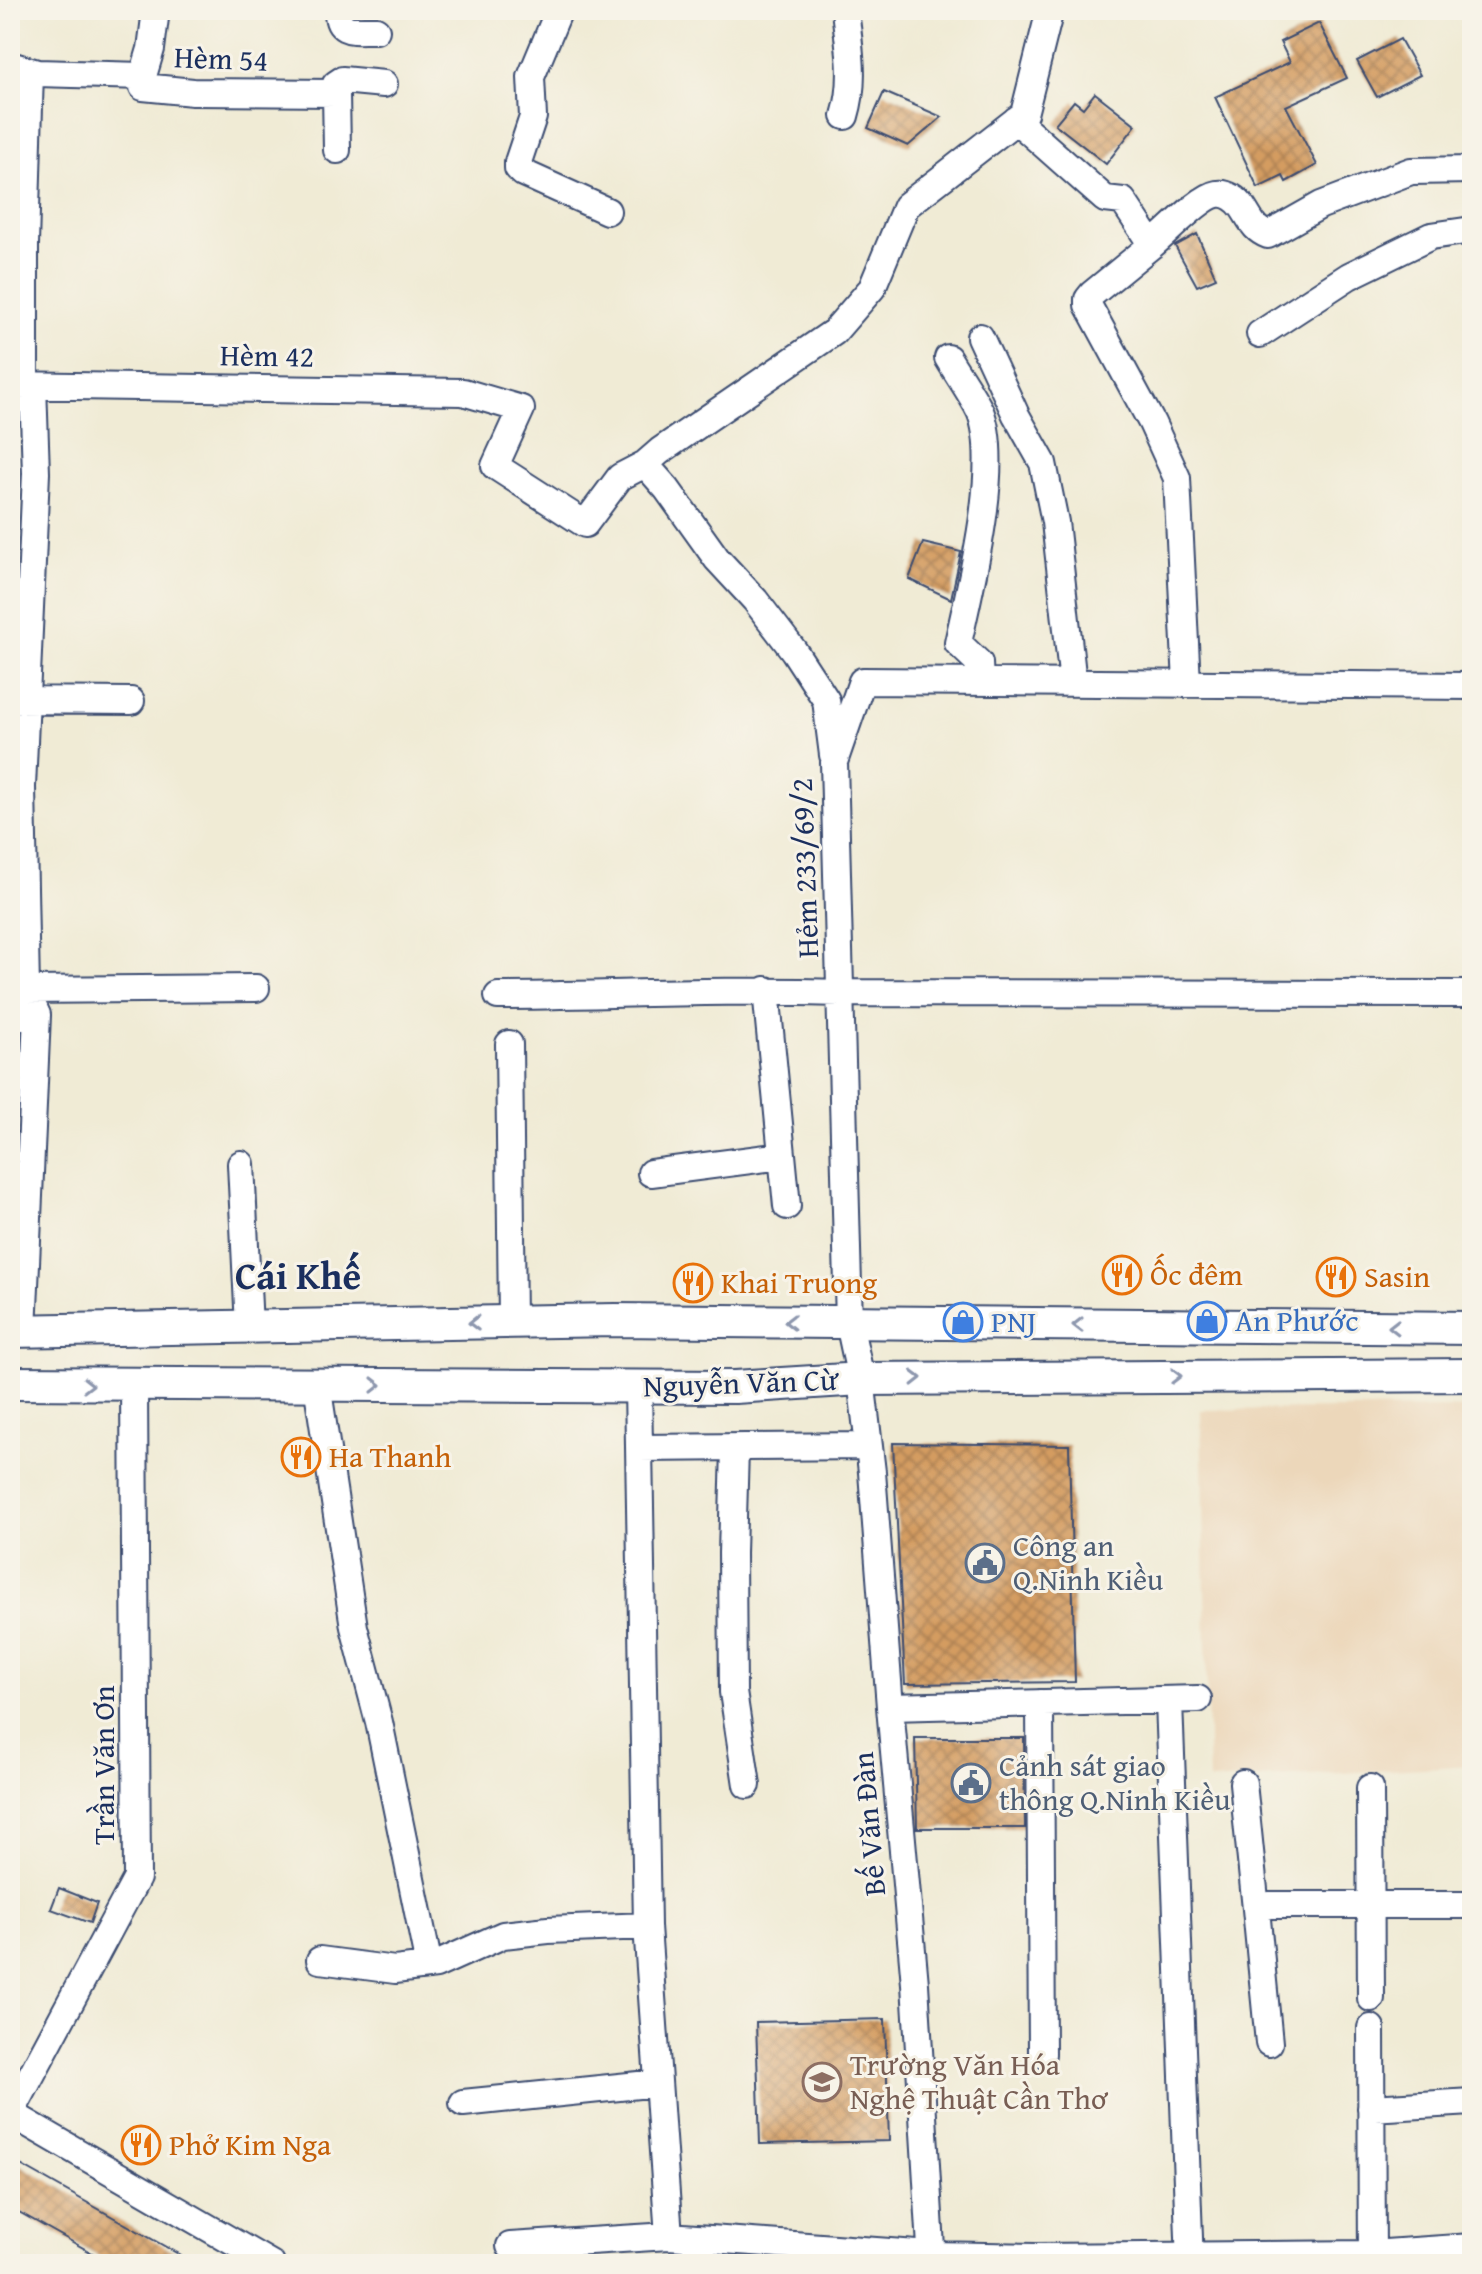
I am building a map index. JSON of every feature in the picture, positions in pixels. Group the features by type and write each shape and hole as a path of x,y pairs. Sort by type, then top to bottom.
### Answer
{"main road":[{"name":"Nguyễn Văn Cừ","path":"16,1331 615,1320 1472,1328"},
{"name":"Nguyễn Văn Cừ","path":"10,1383 752,1387 861,1379 1472,1375"}],"street":[{"path":"143,76 151,49 156,10"},
{"path":"338,10 337,22 340,26 376,30"},
{"path":"559,10 531,77 533,117 518,168 607,211"},
{"path":"845,10 852,71 852,95 845,116"},
{"path":"834,762 826,700 775,626 717,559 667,489 645,464 834,332 872,288 906,206 1024,114 1050,10"},
{"path":"16,1331 37,1015 26,990 18,700 36,473 23,385 25,245 20,68"},
{"name":"Hèm 54","path":"20,68 143,76 143,87 193,92 336,93"},
{"path":"337,150 336,84 342,80 384,84"},
{"path":"1016,120 1105,199 1123,201 1152,245"},
{"path":"1187,684 1177,478 1146,411 1088,305 1092,294 1204,200 1218,193 1231,196 1259,232 1268,235 1321,205 1411,171 1472,170"},
{"path":"1260,334 1349,276 1431,236 1472,230"},
{"path":"980,337 1016,415 1043,463 1055,522 1073,683"},
{"path":"948,358 981,414 988,463 979,542 958,643 979,663 980,682"},
{"name":"Hèm 42","path":"23,385 463,392 521,409 495,466 585,524 620,477 645,464"},
{"name":"Hẻm 233/69/2","path":"861,1379 849,1323 834,762 862,681 1472,686"},
{"path":"18,700 131,701"},
{"path":"26,990 256,988"},
{"path":"766,990 787,1206"},
{"path":"498,996 766,990 841,993 1472,994"},
{"path":"10,1018 37,1015"},
{"path":"509,1044 512,1322"},
{"path":"651,1173 782,1156"},
{"path":"241,1164 249,1327"},
{"name":"Bế Văn Đàn","path":"861,1379 915,1984 932,2259"},
{"path":"317,1384 354,1627 379,1722 429,1966"},
{"name":"Trần Văn Ơn","path":"10,2113 137,1878 134,1385"},
{"path":"638,1386 647,1926 669,2236"},
{"path":"639,1448 869,1446"},
{"path":"735,1449 733,1692 747,1785"},
{"path":"890,1707 1198,1699"},
{"path":"1169,1701 1190,2260"},
{"path":"1040,1703 1042,2054"},
{"path":"1243,1783 1269,2043"},
{"path":"1370,1788 1371,1998"},
{"path":"1256,1909 1269,1905 1472,1905"},
{"path":"320,1960 395,1970 429,1966 503,1935 647,1926"},
{"path":"1371,2028 1372,2259"},
{"path":"463,2103 658,2083"},
{"path":"1371,2108 1472,2102"},
{"path":"10,2113 271,2264"},
{"path":"510,2246 669,2236 932,2259 1036,2260 1372,2259 1472,2247"}],"shaded area":[{"path":"1472,1408 1472,1765 1209,1781 1201,1410"}],"building":[{"path":"1319,23 1347,78 1286,106 1317,165 1286,182 1283,176 1258,188 1215,97 1290,62 1280,42"},
{"path":"1400,39 1420,75 1377,97 1357,61"},
{"path":"884,92 942,117 908,146 868,128"},
{"path":"1095,93 1136,125 1106,164 1055,124 1074,101 1083,108"},
{"path":"1197,234 1216,278 1197,286 1175,246"},
{"path":"923,543 961,552 951,599 909,579"},
{"name":"Công an Q.Ninh Kiều","path":"893,1443 1069,1445 1075,1682 905,1684"},
{"name":"Cảnh sát giao thông Q.Ninh Kiều","path":"915,1738 1024,1738 1025,1828 917,1828"},
{"path":"59,1888 97,1903 90,1923 51,1909"},
{"name":"Trường Văn Hóa Nghệ Thuật Cần Thơ","path":"885,2019 889,2141 760,2144 756,2022"},
{"path":"10,2159 196,2264 112,2264 10,2207"}],"place":[{"name":"Ốc đêm","path":"1122,1275"},
{"name":"Sasin","path":"1336,1277"},
{"name":"Khai Truong","path":"693,1283"},
{"name":"An Phước","path":"1207,1321"},
{"name":"PNJ","path":"963,1322"},
{"name":"Ha Thanh","path":"301,1457"},
{"name":"Công an Q.Ninh Kiều","path":"985,1563"},
{"name":"Cảnh sát giao thông Q.Ninh Kiều","path":"971,1783"},
{"name":"Trường Văn Hóa Nghệ Thuật Cần Thơ","path":"822,2082"},
{"name":"Phở Kim Nga","path":"141,2145"}],"district":[{"name":"Cái Khế","path":"298,1276"}]}
